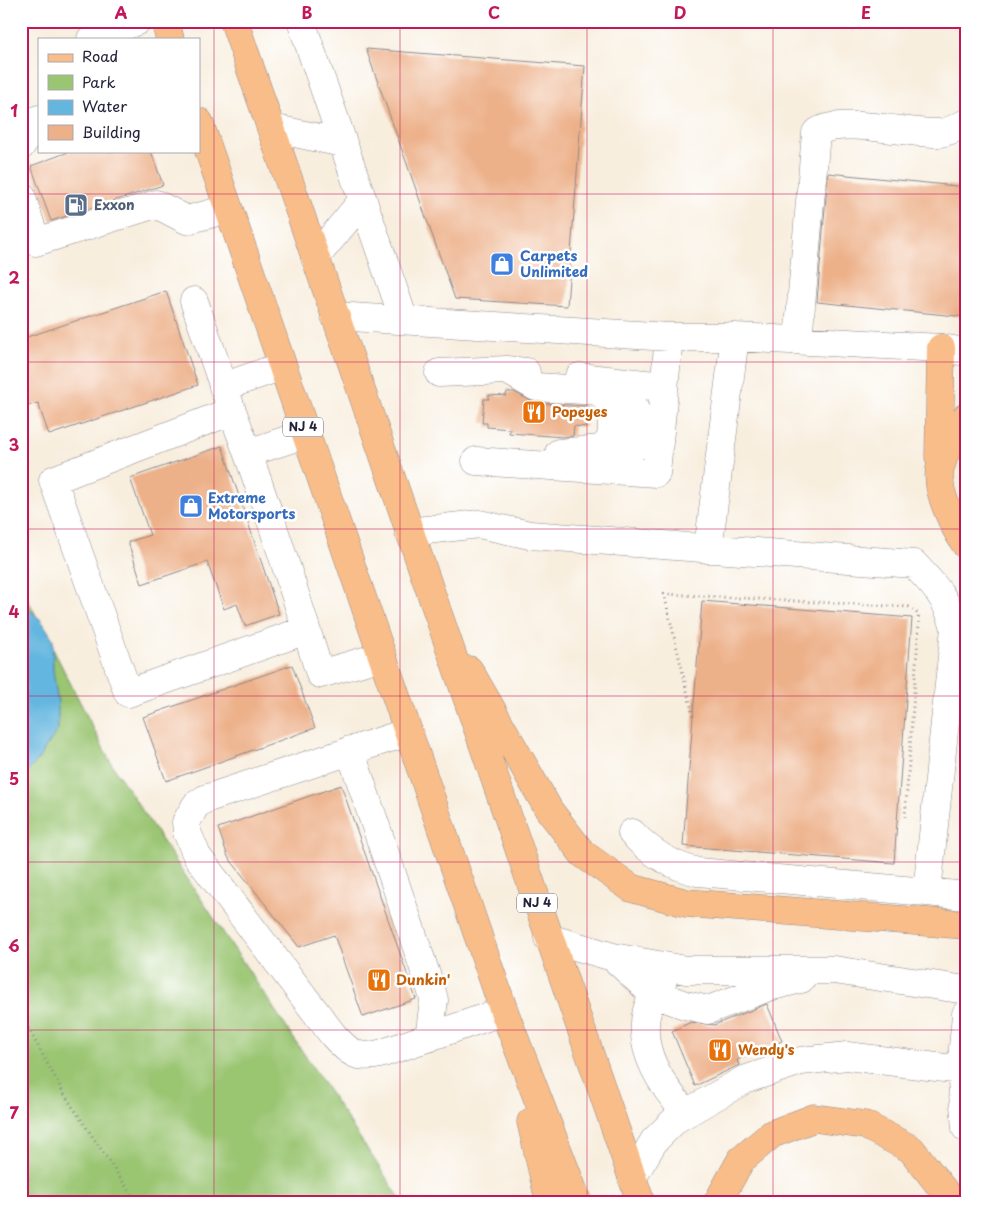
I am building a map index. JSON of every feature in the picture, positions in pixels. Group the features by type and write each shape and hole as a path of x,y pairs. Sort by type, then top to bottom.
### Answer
{"main road":[{"path":"164,21 170,38"},
{"name":"NJ 4","path":"234,21 636,1190"},
{"name":"NJ 4","path":"200,125 504,1011 578,1203"},
{"path":"953,350 939,471 946,512 966,546"},
{"path":"939,471 954,434 966,418"},
{"path":"433,604 548,810 583,854 631,888 686,903 966,925"},
{"path":"504,1011 550,1203"},
{"path":"717,1203 741,1160 772,1134 814,1118 865,1126 911,1149 945,1192 948,1203"}],"lane":[{"path":"93,38 137,21"},
{"path":"301,21 404,320"},
{"path":"21,146 38,120"},
{"path":"798,340 816,133 830,127 847,126 941,133 966,123"},
{"path":"271,128 343,143"},
{"path":"21,195 36,242 156,204 187,220 228,209"},
{"path":"315,258 363,200"},
{"path":"194,301 248,453 320,674 382,656"},
{"path":"335,316 669,337 735,337 953,350 966,337"},
{"path":"476,461 656,474 669,337"},
{"path":"708,549 735,337"},
{"path":"282,366 228,399 53,480 128,693 306,630"},
{"path":"439,373 508,370 664,386"},
{"path":"508,370 536,387 600,391 619,394 632,401 636,414 634,446 630,452 621,457 587,468"},
{"path":"518,464 535,452 601,450 608,443 612,434 611,404 600,391"},
{"path":"248,453 305,434"},
{"path":"409,532 479,524 524,535 914,564 936,586 949,606 955,628 955,740 927,892"},
{"path":"408,732 205,799 190,813 186,822 187,832 197,856 342,1046 352,1053 363,1057 384,1053 504,1011"},
{"path":"350,750 432,992 434,1000 429,1038"},
{"path":"632,833 645,847 663,860 680,868 698,872 966,896"},
{"path":"548,938 613,957 680,968 834,970 966,990"},
{"path":"613,957 652,993 685,1005 708,1010 769,987 834,970"},
{"path":"680,968 663,979 652,993 643,1019 645,1040 661,1081 686,1113"},
{"path":"966,1014 961,1070 966,1127"},
{"path":"636,1190 654,1142 676,1119 744,1080 801,1061 847,1056 961,1070"}],"path":[{"path":"693,716 664,594 910,607 918,614 920,623 905,818"},
{"path":"21,1015 64,1094 137,1203"}],"green space":[{"path":"21,586 112,765 403,1203 21,1203"}],"water":[{"path":"21,602 41,620 53,639 53,670 58,704 58,729 37,761 21,779"}],"building":[{"path":"366,49 585,66 567,306 455,299"},
{"name":"Exxon","path":"68,152 151,152 163,185 51,221 31,166"},
{"path":"828,173 966,187 966,317 817,302"},
{"path":"166,291 198,385 49,435 38,403 21,408 21,339"},
{"name":"Popeyes","path":"507,392 514,392 535,403 586,406 585,427 574,426 573,436 564,437 509,433 510,429 487,427 487,423 482,423 484,399 489,399 489,395 506,396"},
{"name":"Extreme Motorsports","path":"222,446 279,614 245,626 237,604 224,609 207,562 142,584 128,542 150,535 130,478"},
{"path":"702,601 912,618 894,863 683,846"},
{"path":"292,665 315,728 166,781 143,717"},
{"path":"341,785 416,999 363,1017 334,935 299,947 228,857 218,828"},
{"name":"Wendy's","path":"767,1004 782,1041 737,1060 739,1065 695,1086 672,1031 691,1022 714,1025"}],"place":[{"name":"Exxon","path":"76,205"},
{"name":"Carpets Unlimited","path":"502,264"},
{"name":"Popeyes","path":"534,412"},
{"name":"Extreme Motorsports","path":"191,506"},
{"name":"Dunkin'","path":"379,980"},
{"name":"Wendy's","path":"720,1050"}]}
